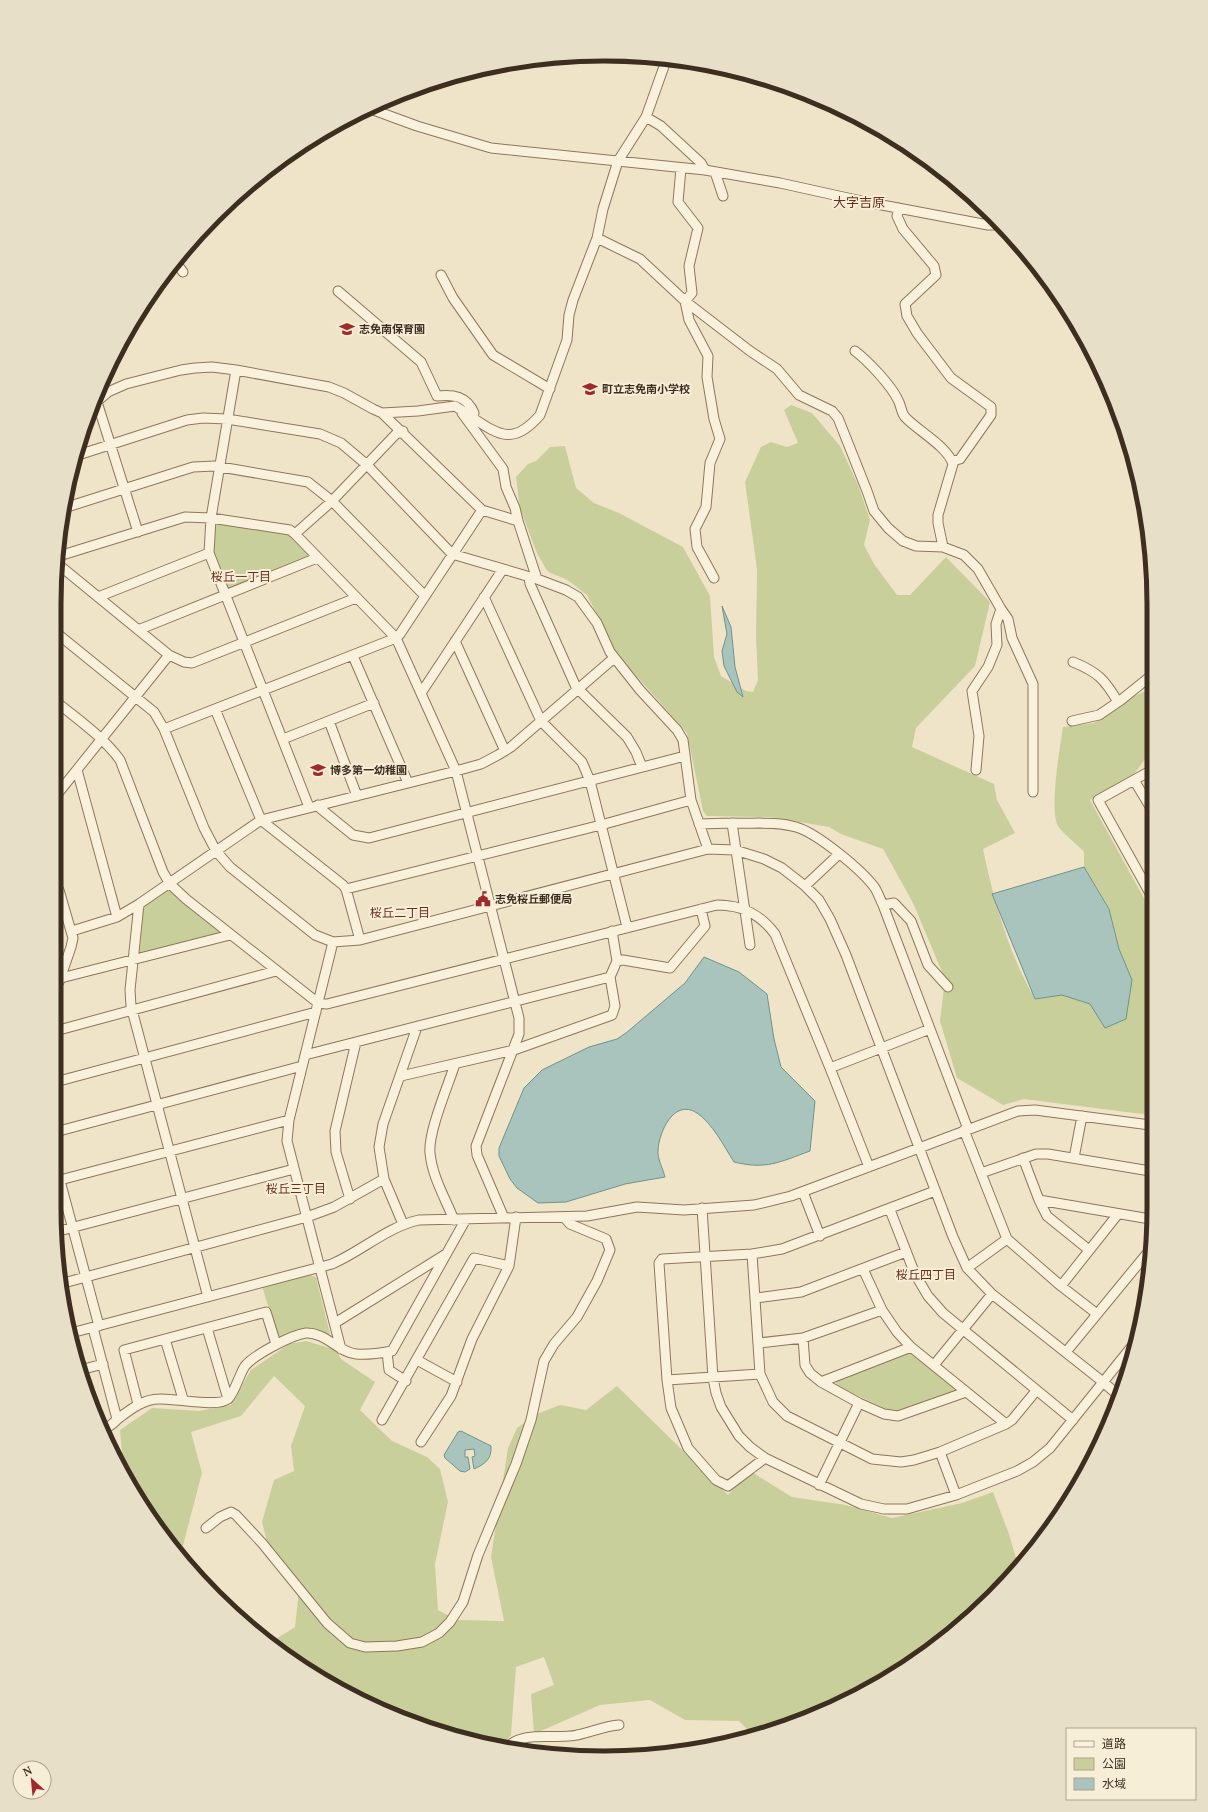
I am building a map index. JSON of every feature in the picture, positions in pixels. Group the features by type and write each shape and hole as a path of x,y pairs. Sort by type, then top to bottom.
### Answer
{"street":[{"path":"382,413 418,411 455,406 491,430 501,434 510,435 520,432 532,425 540,415 568,340 569,315 573,300 597,238 603,209 618,160 646,117 665,65"},
{"path":"377,111 416,126 491,148 705,170 780,183 899,208 993,225"},
{"path":"646,117 661,126 701,163 705,170"},
{"path":"681,168 678,202 698,228 689,266 692,293 685,301"},
{"path":"715,172 723,196"},
{"path":"899,208 897,216 903,229 934,266 936,275 905,304 907,316 917,333 951,378 992,407 991,415 960,459 952,461"},
{"path":"597,238 640,260 685,301 750,351 777,369 799,395 832,411 838,418 874,511 888,528 903,541 916,546 943,546 964,555 978,569 1001,609 1008,618 1012,638 1033,684 1033,792"},
{"path":"179,266 183,272"},
{"path":"441,275 453,298 493,355 550,389"},
{"path":"338,291 421,362 436,396 450,394 458,396 471,406 474,413 472,416"},
{"path":"685,301 691,326 708,356 707,377 714,420 720,439 710,463 706,506 695,530 697,547 714,578"},
{"path":"855,351 878,373 898,399 904,415 943,449 952,461 950,474 938,515 938,523 943,546"},
{"path":"101,397 108,392 126,384 181,370 212,367 329,387 344,393 382,413 403,431 482,510 518,522"},
{"path":"236,370 211,518 209,553 282,739 313,806 321,809 353,835 369,838 685,756"},
{"path":"98,407 112,445 138,532"},
{"path":"460,409 503,469 506,486 515,508 533,578 530,584 577,690 627,737 634,748 642,767"},
{"path":"83,454 187,420 203,418 227,419 320,434 341,444 367,465 452,554 533,578 566,590 578,597 597,623 614,658 640,690 678,730 683,740 691,800 708,849"},
{"path":"295,534 332,501 396,434 403,431"},
{"path":"70,506 193,467 220,467 308,482 332,501 425,596"},
{"path":"164,729 396,638 482,510"},
{"path":"64,555 185,517 211,518 290,530 396,638 456,771 519,1018 519,1034 514,1050 476,1146 476,1155 504,1218"},
{"path":"98,598 209,553"},
{"path":"138,630 318,558"},
{"path":"421,693 503,569"},
{"path":"62,571 98,598 169,655 184,662 192,663 356,598"},
{"path":"484,597 541,721 582,762 590,781 627,928"},
{"path":"976,770 979,736 972,691 988,667 997,645 996,624 1001,609"},
{"path":"61,637 154,712 164,729 204,828 216,851 230,867 315,935 333,942 360,940 708,849 735,850 770,862 782,868 805,886 819,900 830,919 846,955 882,1048 935,1192 967,1268 992,1294 1115,1392"},
{"path":"455,640 505,750"},
{"path":"61,790 169,655"},
{"path":"353,656 408,783"},
{"path":"72,931 117,917 170,884 261,820 481,764 505,750 614,658"},
{"path":"1073,662 1090,669 1103,678 1118,702"},
{"path":"1072,721 1099,714 1118,702 1147,679"},
{"path":"282,739 374,703"},
{"path":"61,707 111,747 120,760 170,884 186,899 318,1003 327,1004 717,904 730,905 745,909 760,916 776,934 869,1167"},
{"path":"215,709 261,820 343,885 346,889 360,940"},
{"path":"329,721 357,796"},
{"path":"77,770 117,917"},
{"path":"1147,773 1098,800 1147,888"},
{"path":"1134,780 1147,802"},
{"path":"346,889 601,825 691,800"},
{"path":"699,824 781,824 796,827 808,832 849,861 874,888 883,905 930,1029 981,1173 1008,1239 1061,1286 1098,1314"},
{"path":"732,824 750,945"},
{"path":"805,886 838,854"},
{"path":"61,896 72,931 72,947 61,978"},
{"path":"883,905 894,903 912,921 928,965 948,987"},
{"path":"139,904 130,990 132,1010 208,1297"},
{"path":"617,961 623,960 670,968 705,926 702,909"},
{"path":"401,1076 514,1050 612,1015 615,1006 610,977 617,961 612,931"},
{"path":"61,981 230,934"},
{"path":"333,942 289,1120 287,1141 321,1266 341,1349"},
{"path":"61,1029 276,971"},
{"path":"305,1055 514,1003 610,977"},
{"path":"61,1080 316,1012"},
{"path":"403,1224 384,1179 379,1147 383,1124 417,1027"},
{"path":"830,1068 930,1029"},
{"path":"350,1199 336,1152 335,1131 356,1042"},
{"path":"454,1220 434,1170 430,1152 431,1136 456,1064"},
{"path":"61,1130 302,1066"},
{"path":"76,1332 321,1266 345,1258 403,1224 419,1220 587,1216 637,1207 684,1210 754,1205 782,1199 803,1192 919,1147 1018,1111 1036,1110 1147,1125"},
{"path":"1074,1158 1082,1116"},
{"path":"61,1178 289,1120"},
{"path":"981,1173 1023,1158 1042,1154 1147,1170"},
{"path":"1023,1158 1039,1200 1047,1216 1089,1250"},
{"path":"62,1230 294,1169"},
{"path":"66,1282 307,1217 350,1199 384,1179"},
{"path":"61,1186 86,1277 103,1364 117,1419"},
{"path":"803,1192 820,1236"},
{"path":"765,1458 728,1486 716,1480 688,1448 671,1408 667,1380 659,1263 662,1259 752,1254 782,1249 935,1192"},
{"path":"1039,1200 1147,1218"},
{"path":"702,1208 713,1378 721,1407 729,1422 750,1447 765,1458 861,1504 884,1509 907,1509 956,1495 1017,1471 1033,1462 1050,1448 1127,1352"},
{"path":"890,1210 915,1274 928,1296 943,1313 962,1330 1073,1420"},
{"path":"1061,1286 1118,1214"},
{"path":"422,1442 451,1396 472,1339 509,1266 516,1217"},
{"path":"206,1528 220,1516 231,1512 236,1515 262,1543 327,1623 350,1643 365,1647 397,1646 422,1642 439,1633 450,1622 463,1602 478,1555 516,1464 531,1420 544,1362 554,1344 577,1317 597,1281 610,1250 606,1239 570,1224 564,1217"},
{"path":"107,1428 138,1404 158,1398 183,1399 216,1404 228,1399 246,1366 276,1344 307,1333 321,1336 341,1349 356,1354 392,1351 466,1219"},
{"path":"967,1268 1008,1239"},
{"path":"756,1298 800,1292 906,1252"},
{"path":"335,1323 447,1253"},
{"path":"752,1254 760,1374 773,1402 787,1416 872,1459 888,1462 901,1462 914,1460 940,1452 1006,1424 1012,1420 1036,1391"},
{"path":"1066,1352 1145,1256"},
{"path":"382,1420 406,1381 474,1258 509,1266"},
{"path":"863,1269 882,1310 897,1332 911,1347 1006,1424"},
{"path":"934,1365 992,1294"},
{"path":"759,1343 804,1338 882,1310"},
{"path":"138,1404 124,1350 266,1312 276,1344"},
{"path":"206,1328 228,1399"},
{"path":"804,1338 805,1365 810,1373 821,1382 859,1403 884,1414 898,1416 966,1392"},
{"path":"165,1339 183,1399"},
{"path":"821,1382 911,1347"},
{"path":"387,1352 389,1370 406,1381"},
{"path":"417,1360 457,1382"},
{"path":"86,1369 103,1364"},
{"path":"667,1380 760,1374"},
{"path":"819,1485 859,1403"},
{"path":"940,1452 956,1495"},
{"path":"512,1743 524,1738 577,1735 606,1725 619,1724"}],"green space":[{"path":"791,405 812,413 840,446 858,485 870,520 864,545 874,564 897,595 910,595 946,557 990,602 975,666 916,728 912,747 994,784 997,800 1015,833 983,849 1003,926 1017,963 1035,999 1062,995 1090,1004 1132,980 1119,949 1109,908 1084,867 1084,852 1062,832 1058,826 1055,807 1055,793 1063,727 1094,723 1128,699 1147,690 1147,756 1135,773 1090,800 1147,904 1147,1115 1024,1099 1003,1105 957,1078 940,1021 945,979 913,903 883,849 841,834 829,827 770,817 707,816 703,811 687,733 617,654 587,595 566,579 550,573 537,553 520,509 516,477 528,464 536,461 550,447 565,446 576,488 594,503 619,513 683,547 710,596 714,657 721,676 746,691 753,692 758,680 756,637 757,569 745,482 761,447 771,442 787,447 798,443 784,410"},
{"path":"215,523 289,533 308,553 309,559 228,589 225,587 211,553"},
{"path":"169,887 182,902 221,932 139,955 144,905"},
{"path":"309,1275 316,1277 330,1334 299,1330 281,1337 276,1333 262,1286"},
{"path":"306,1341 336,1350 341,1359 375,1382 360,1410 392,1441 427,1457 440,1469 448,1502 435,1564 438,1610 457,1620 504,1621 491,1557 508,1448 517,1428 537,1414 560,1405 586,1410 617,1386 728,1495 750,1471 792,1497 846,1505 892,1518 962,1503 993,1492 1009,1534 1017,1561 988,1592 962,1616 935,1639 906,1659 876,1678 812,1710 749,1731 739,1721 685,1720 650,1700 600,1705 534,1734 531,1694 554,1685 544,1657 516,1667 511,1735 505,1742 429,1722 396,1710 364,1695 332,1678 274,1640 295,1627 300,1581 271,1558 262,1522 274,1480 294,1471 291,1446 305,1406 274,1376 241,1416 191,1432 202,1473 182,1550 153,1510 122,1458 120,1430 152,1408 199,1411 231,1405 251,1370 289,1344"},
{"path":"906,1354 913,1354 954,1386 955,1391 895,1413 837,1386 836,1381"}],"water":[{"path":"722,606 731,627 735,667 743,697 737,692 724,666 722,651 727,634"},
{"path":"1084,867 1109,909 1119,949 1132,980 1126,1019 1105,1028 1090,1004 1062,995 1035,999 992,894"},
{"path":"704,957 739,972 767,994 774,1039 781,1067 815,1101 810,1151 773,1164 755,1165 734,1162 717,1135 702,1117 689,1110 681,1110 669,1119 661,1135 659,1143 658,1156 665,1177 625,1184 566,1202 538,1203 517,1188 510,1179 499,1156 499,1148 524,1088 542,1070 589,1047 617,1039 626,1033 685,983"},
{"path":"461,1431 491,1446 489,1458 474,1469 472,1457 475,1456 474,1449 465,1450 465,1457 468,1457 470,1469 465,1472 460,1471 445,1458 444,1455 458,1432"}],"place":[{"name":"志免南保育園","path":"347,329"},
{"name":"町立志免南小学校","path":"590,389"},
{"name":"博多第一幼稚園","path":"318,770"},
{"name":"志免桜丘郵便局","path":"483,899"}],"district":[{"name":"大字吉原","path":"859,202"},
{"name":"桜丘一丁目","path":"241,577"},
{"name":"桜丘二丁目","path":"400,913"},
{"name":"桜丘三丁目","path":"296,1189"},
{"name":"桜丘四丁目","path":"926,1275"}]}
